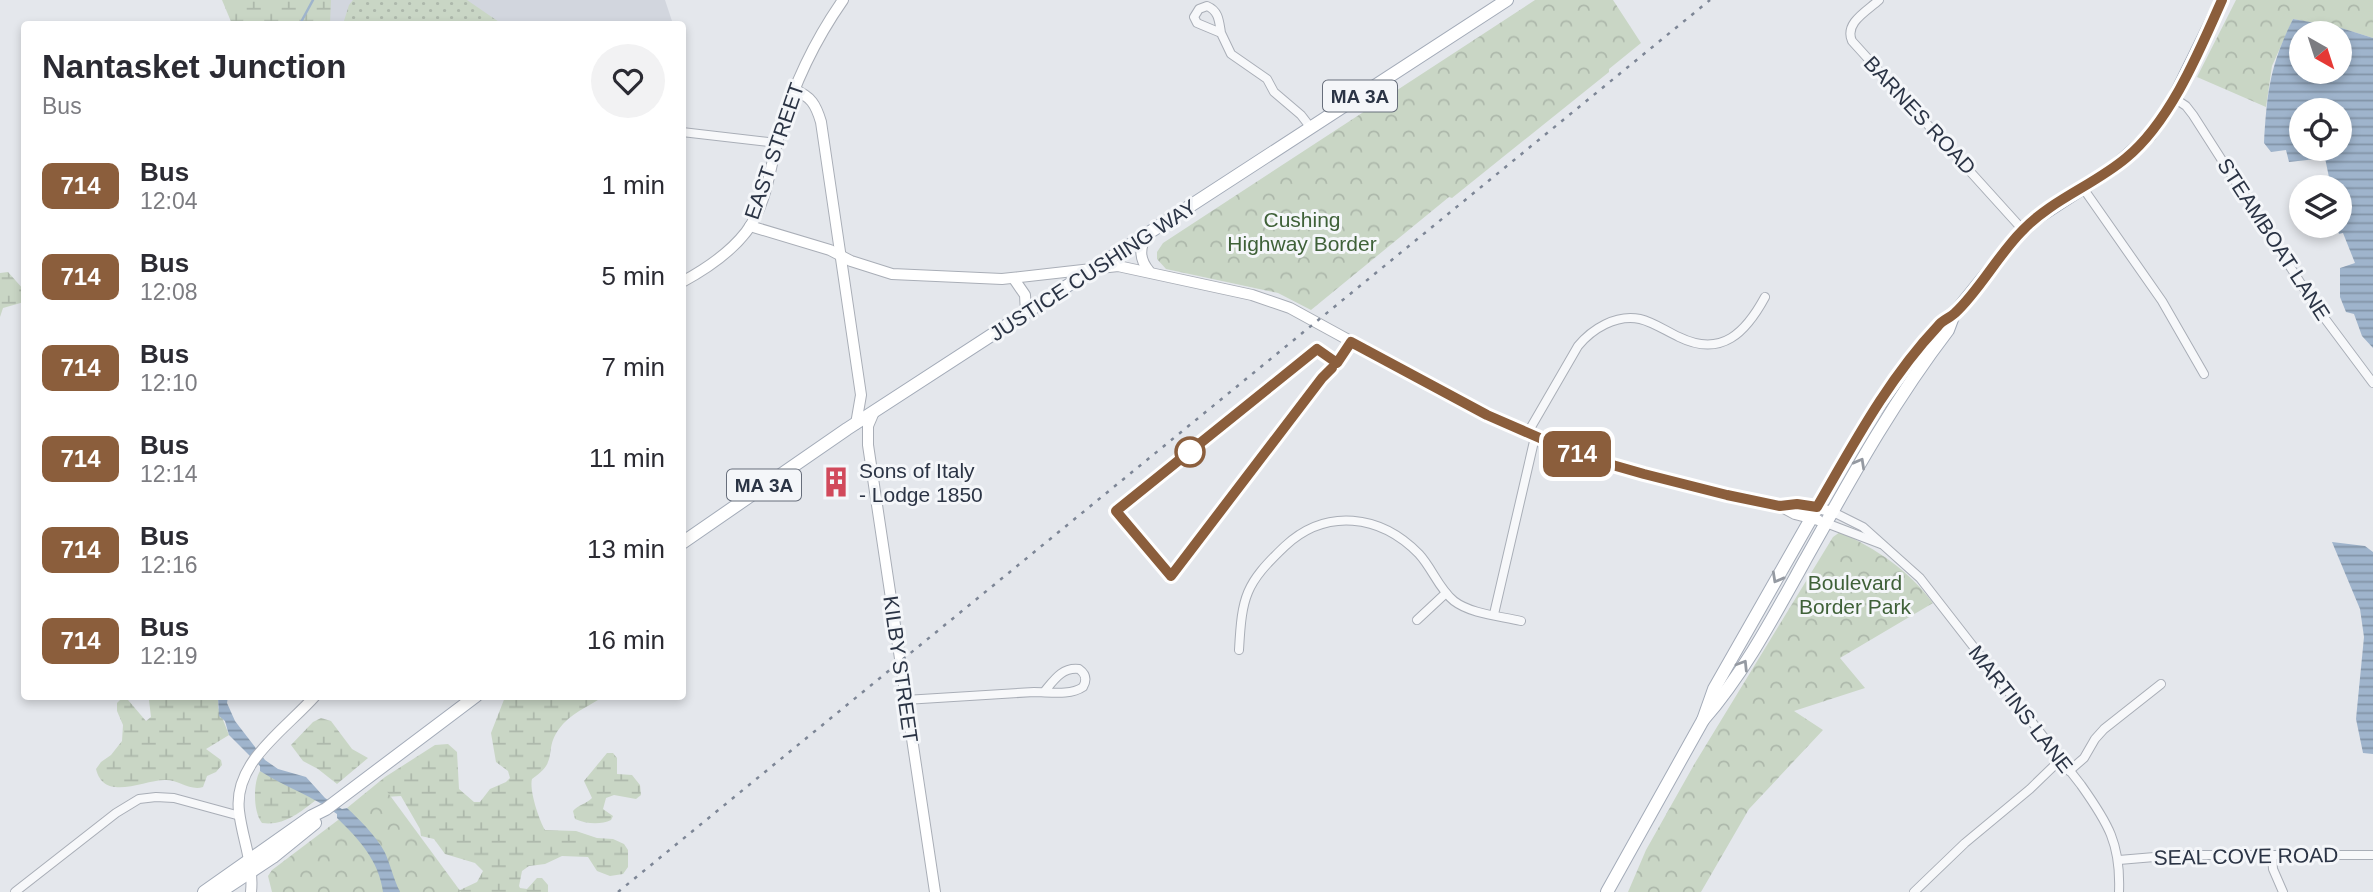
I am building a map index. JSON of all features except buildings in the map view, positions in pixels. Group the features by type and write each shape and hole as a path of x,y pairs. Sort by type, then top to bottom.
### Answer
{"main road":[{"name":"JUSTICE CUSHING WAY","path":"686,540 851,426 1507,0"},
{"path":"1606,892 1703,720 1714,689 1862,429 1889,389 1940,323 1954,314 2023,230 2042,214 2119,164 2157,127 2222,0"},
{"path":"1703,720 1725,695 1780,606 1883,423 1948,330 1954,314"},
{"path":"204,892 298,838 331,806 471,700"},
{"path":"220,892 250,866"}],"street":[{"name":"EAST STREET","path":"686,279 721,257 750,226 763,198 794,90 812,49 843,0"},
{"name":"BARNES ROAD","path":"1879,0 1852,26 1849,33 1852,41 2023,230"},
{"path":"1221,33 1233,57 1267,79 1273,92 1301,114 1311,128"},
{"path":"794,90 810,99 819,117 861,395 851,426 868,445"},
{"name":"STEAMBOAT LANE","path":"2174,98 2193,114 2314,304 2373,383"},
{"path":"686,132 777,143"},
{"path":"2083,188 2162,301 2204,374"},
{"path":"750,226 830,250 867,267 892,274 1014,279 1098,267 1130,267 1226,288 1284,305 1464,404 1581,456 1780,506 1795,514 1814,513 1829,517"},
{"path":"1147,235 1140,255 1149,271"},
{"path":"1014,279 1025,295 1026,313"},
{"path":"1494,614 1531,435 1578,346 1603,325 1620,319 1634,318 1648,321 1688,341 1703,345 1718,343 1741,332 1765,297"},
{"path":"861,395 878,409"},
{"name":"KILBY STREET","path":"878,409 868,426 868,445 935,892"},
{"name":"MARTINS LANE","path":"1829,517 1884,545 1920,578 2061,760 2107,826 2119,860 2119,892"},
{"path":"1239,650 1241,609 1254,581 1293,540 1325,522 1361,521 1401,538 1425,561 1446,593 1464,607 1521,621"},
{"path":"1417,620 1446,593"},
{"path":"905,700 1077,691 1085,684 1084,674 1079,669 1067,670 1044,692"},
{"path":"2069,771 2084,758 2104,729 2161,684"},
{"path":"251,892 250,866 240,816 240,788 246,772 311,700"},
{"path":"1914,892 1965,843 2061,760"},
{"path":"15,892 116,813 139,799 174,799 240,816"},
{"name":"SEAL COVE ROAD","path":"2119,860 2178,855 2373,855"},
{"path":"2272,855 2273,869 2283,892"}],"shaded area":[{"path":"316,0 665,0 672,21 304,21"}],"green space":[{"path":"222,0 331,0 330,21 231,21"},
{"path":"353,0 467,0 498,21 344,21"},
{"name":"Cushing Highway Border","path":"1535,0 1613,0 1641,43 1609,69 1609,72 1452,198 1449,197 1311,310 1278,293 1166,269 1157,259 1157,252 1163,243"},
{"path":"2236,0 2373,0 2373,38 2352,31 2352,21 2289,21 2289,28 2272,66 2266,107 2197,77"},
{"path":"8,272 21,287 21,303 3,308 0,317 0,273"},
{"name":"Boulevard Border Park","path":"1840,532 1891,562 1913,580 1933,603 1840,658 1865,688 1794,711 1823,730 1749,809 1701,892 1628,892 1646,850 1695,763 1833,537"},
{"path":"120,700 128,700 146,721 151,717 149,700 218,700 229,735 206,749 221,760 222,765 207,776 203,787 194,788 166,780 116,787 107,785 100,779 96,769 122,741 123,725 117,711 117,703"},
{"path":"504,700 598,700 574,715 559,729 552,743 549,761 532,779 532,790 545,830 576,831 624,844 628,850 628,867 623,874 610,876 597,871 588,857 562,856 545,864 529,866 522,871 520,888 527,889 537,878 542,878 548,885 548,892 418,892 441,880 460,890 477,882 483,871 475,863 445,854 434,839 421,836 420,829 401,796 385,797 353,815 347,808 385,777 435,745 448,744 457,752 459,789 474,802 480,802 490,789 510,778 508,771 496,762 491,733"},
{"path":"321,718 331,721 352,749 368,758 337,784 303,761 291,745 313,722"},
{"path":"607,753 613,753 617,758 617,774 632,775 640,785 641,795 636,799 614,795 606,798 603,809 613,816 607,822 593,823 575,819 573,811 592,798 584,781"},
{"path":"260,771 316,800 284,820 262,823 255,797"},
{"path":"383,786 461,892 272,892 268,876 272,870"}],"water":[{"path":"2289,28 2289,84 2352,84 2352,31 2373,38 2373,348 2362,336 2354,314 2346,312 2340,297 2340,268 2355,263 2345,238 2352,238 2352,175 2329,175 2326,161 2352,161 2352,98 2289,98 2289,161 2298,161 2289,162 2286,150 2271,152 2264,143 2271,79"},
{"path":"2332,542 2365,546 2373,552 2373,754 2363,753 2356,719 2364,637 2360,609"},
{"path":"218,700 228,700 235,721 265,760 278,769 306,777 325,798 342,809 347,808 383,849 400,892 383,892 372,860 360,842 337,818 337,814 260,771 260,766 229,735 225,721 219,716"}],"waterway":[{"path":"302,21 313,0"}],"railway":[{"path":"618,892 1710,0"}],"bus line":[{"name":"714","path":"1332,368 1171,576 1116,511 1317,349 1337,363 1351,342 1487,415 1581,456 1727,495 1780,506 1797,504 1817,507 1862,429 1894,383 1940,323 1954,314 2017,236 2042,214 2127,158 2157,127 2222,0"}],"place":[{"name":"Sons of Italy - Lodge 1850","path":"836,482"}]}
